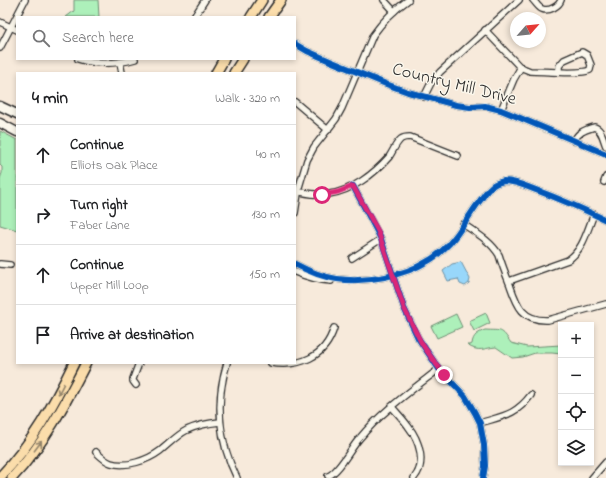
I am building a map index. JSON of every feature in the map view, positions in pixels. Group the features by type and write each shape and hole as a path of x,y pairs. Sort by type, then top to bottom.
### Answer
{"main road":[{"path":"252,16 262,0"},
{"path":"270,16 281,0"},
{"path":"217,72 223,60"},
{"path":"235,72 242,60"},
{"path":"9,476 27,444 55,401 74,364"},
{"path":"9,476 29,458 44,438 59,414 85,364"}],"street":[{"path":"17,16 25,0"},
{"path":"195,16 205,0"},
{"path":"384,0 394,11"},
{"path":"296,202 297,191 307,160 314,147 336,119 342,108 373,35 380,25 394,11 408,0"},
{"path":"424,97 435,76 519,0"},
{"path":"533,0 540,8 548,10 558,6 561,0"},
{"path":"0,48 16,17"},
{"path":"0,22 16,30"},
{"path":"485,30 520,67 530,71 583,73 590,70 591,65 587,55 585,53 580,53 564,60 559,66 559,72"},
{"name":"Country Mill Drive","path":"296,45 307,51 386,84 424,97 470,107 485,106 501,110 606,154"},
{"path":"83,60 107,63 130,60"},
{"path":"120,62 122,72"},
{"path":"501,110 520,67"},
{"path":"296,103 328,130"},
{"path":"0,106 16,114"},
{"path":"0,123 16,131"},
{"path":"574,141 580,133 596,127 599,128 606,146"},
{"path":"297,191 313,194 329,194 342,191 353,186 380,166 400,140 406,137 410,137 458,156"},
{"path":"296,272 311,278 330,281 369,279 393,275 417,267 434,258 450,243 489,189 496,183 504,181 519,183 558,198 606,220"},
{"path":"353,186 378,231 404,308 418,338 439,368 465,396 480,423 485,454 483,478"},
{"path":"509,281 568,260 580,249 594,214"},
{"path":"463,224 490,243 499,254 517,304 525,314 535,319 548,320 606,304"},
{"path":"352,258 381,240"},
{"path":"0,264 10,265"},
{"path":"296,264 315,273 345,280"},
{"path":"296,364 310,358 324,348 332,336 334,328"},
{"path":"136,386 133,379 139,364"},
{"path":"227,364 220,402 220,422 225,450 237,478"},
{"path":"282,364 295,364"},
{"path":"328,476 335,473 358,439 366,431 439,368"},
{"path":"480,423 513,412 523,405 531,395"},
{"path":"392,407 413,433 419,447 421,461 420,468 419,472 414,478"},
{"path":"96,452 101,458 112,464 134,463 142,461 159,452 178,435 187,430 204,424 220,422"},
{"path":"592,478 606,462"}],"green space":[{"path":"74,0 98,0 99,16 67,16 74,11"},
{"path":"0,131 16,139 16,230 0,225 0,179 2,167 0,165"},
{"path":"486,313 490,323 474,331 469,321"},
{"path":"456,314 462,327 437,338 431,326"},
{"path":"485,330 501,331 511,343 527,347 558,345 558,354 535,353 523,357 512,358 496,347 475,349 467,345 472,344 478,333"}],"water":[{"path":"461,262 470,279 469,283 465,286 460,284 458,279 448,281 443,271 452,264"}],"cycle path":[{"path":"296,45 330,61 408,92 456,105 470,107 485,106 501,110 606,154"},
{"path":"296,264 321,275 348,280 372,279 408,271 431,259 442,251 457,234 488,190 495,184 504,181 524,185 606,220"},
{"path":"353,186 381,239 404,308 418,338 439,369 465,396 480,423 484,445 485,466 483,478"}],"route":[{"path":"322,195 342,191 353,186 378,231 384,245 387,259 404,308 418,338 444,375"}]}
